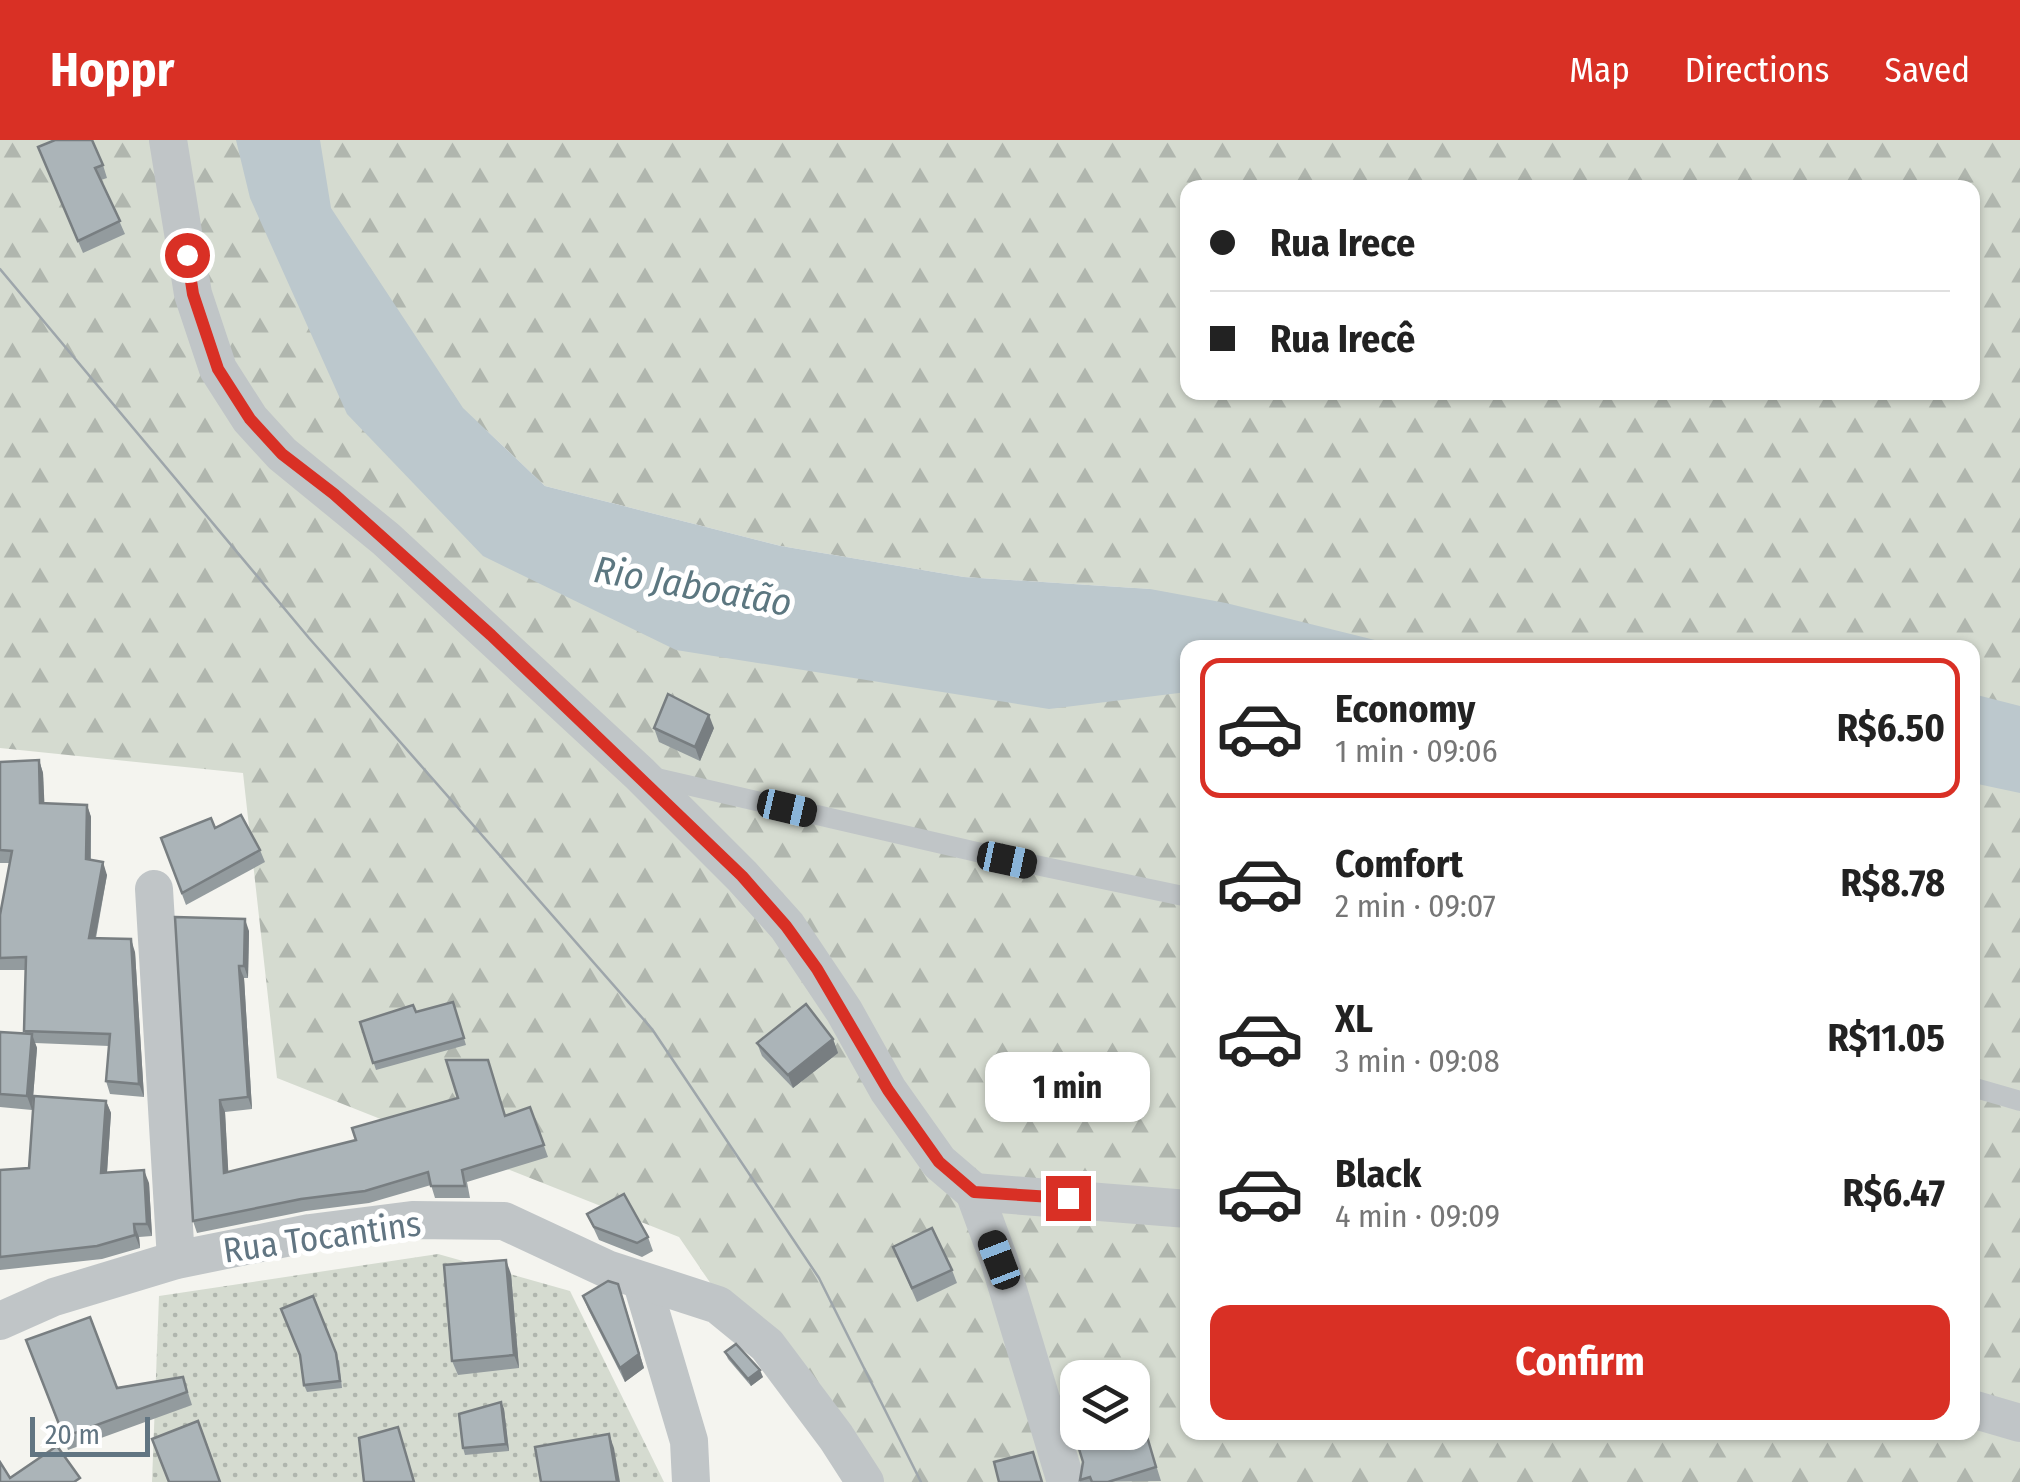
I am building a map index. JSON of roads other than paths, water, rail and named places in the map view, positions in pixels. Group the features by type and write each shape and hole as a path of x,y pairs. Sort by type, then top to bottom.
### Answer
{"street":[{"path":"168,140 193,294 218,369 250,419 282,454 386,539 640,774 786,926 844,1012 888,1090 939,1162 974,1192 999,1260 1066,1482"},
{"path":"154,888 176,1260"},
{"path":"974,1192 1180,1208"},
{"name":"Rua Tocantins","path":"0,1320 54,1297 176,1260 310,1233 412,1220 504,1221 642,1283 718,1305 767,1345 864,1482"},
{"path":"642,1283 689,1441 692,1482"},
{"path":"1980,1411 2020,1423"}],"lane":[{"path":"640,774 1007,860 1180,895"},
{"path":"1980,1089 2020,1101"}],"water":[{"name":"Rio Jaboatão","path":"236,140 320,140 331,208 463,408 545,486 781,546 964,577 1150,589 1226,603 1375,640 1180,640 1180,693 1049,709 676,650 483,556 347,414 250,198"},
{"path":"1980,696 2020,706 2020,793 1980,784"}],"tram line":[{"path":"0,269 309,638 652,1029 819,1278 921,1482"}]}
